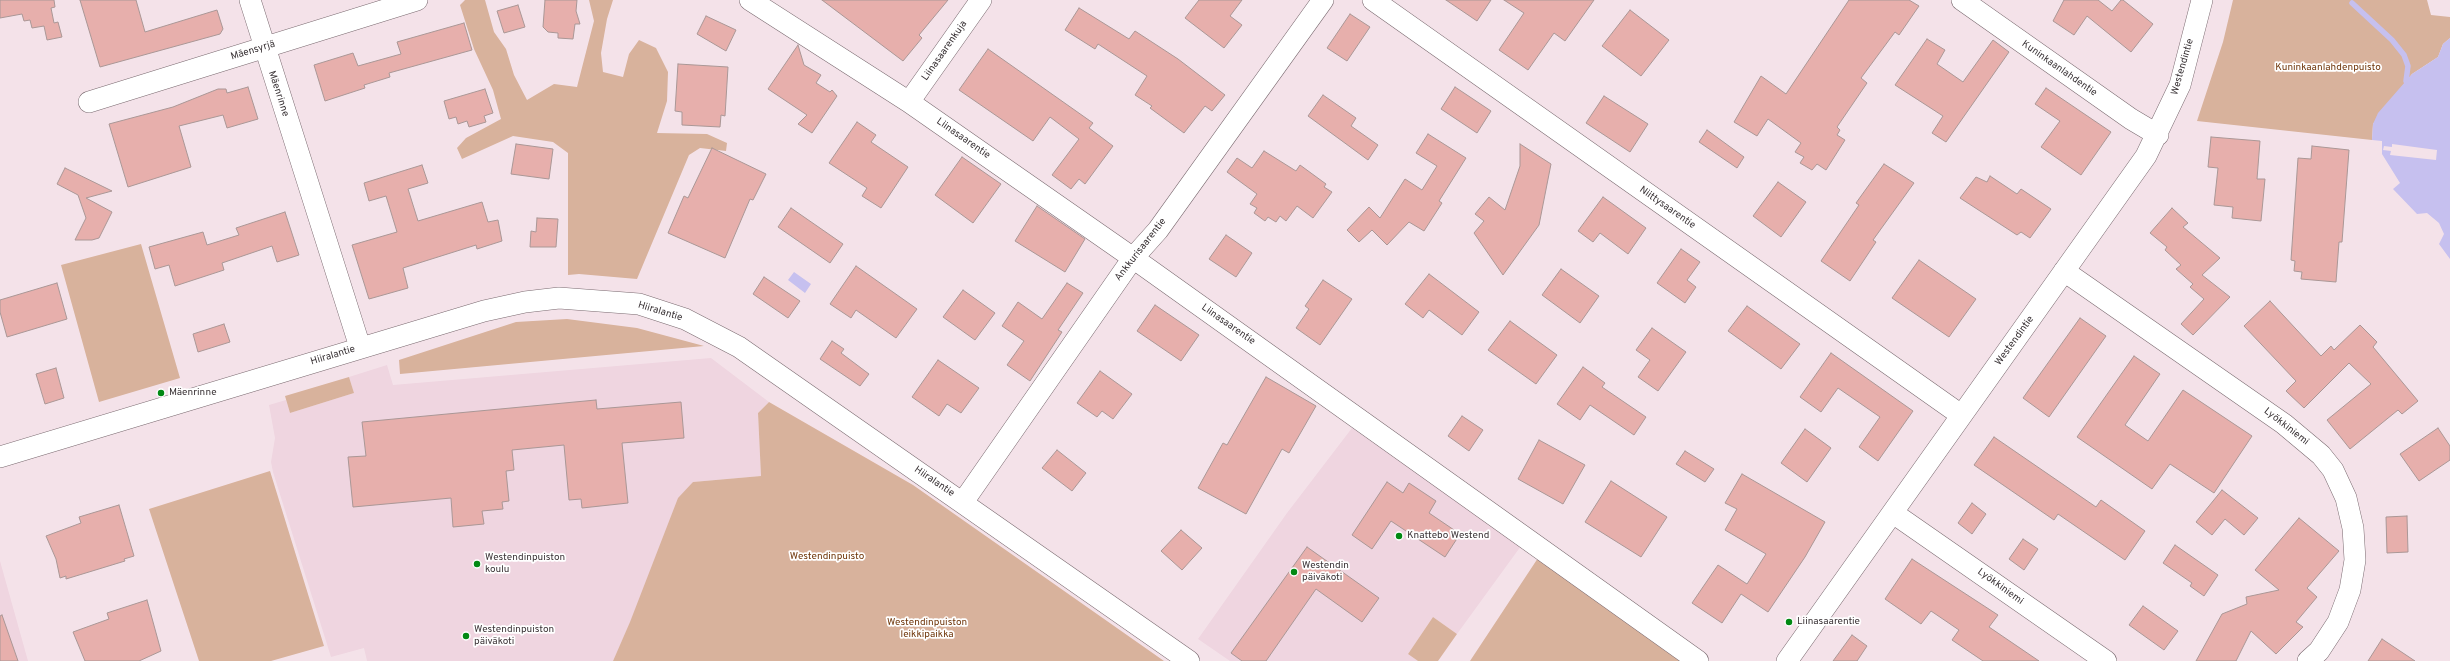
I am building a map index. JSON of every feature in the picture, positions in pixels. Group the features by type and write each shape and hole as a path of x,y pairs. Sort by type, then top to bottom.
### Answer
{"street":[{"name":"Mäenrinne","path":"250,0 360,347"},
{"name":"Mäensyrjä","path":"89,102 417,0"},
{"name":"Liinasaarentie","path":"750,0 909,102 1133,258 1698,661"},
{"name":"Liinasaarenkuja","path":"909,102 981,0"},
{"name":"Ankkurisaarentie","path":"963,502 1133,258 1158,230 1323,0"},
{"name":"Niittysaarentie","path":"1373,0 1962,415"},
{"name":"Kuninkaanlahdentie","path":"1962,0 2131,119 2158,135"},
{"name":"Westendintie","path":"1787,661 2146,156 2158,135 2180,85 2202,0"},
{"name":"Lyökkiniemi","path":"2064,271 2284,424 2321,456 2333,470 2346,498 2352,520 2355,560 2350,590 2338,622 2319,650 2308,661"},
{"name":"Hiiralantie","path":"0,458 360,347 484,311 525,302 559,298 639,304 685,319 739,347 1190,661"},
{"name":"Lyökkiniemi","path":"1893,513 2106,661"}],"shaded area":[{"path":"2450,38 2450,259 2439,244 2444,234 2439,223 2427,213 2417,214 2393,189 2400,183 2382,154 2382,141 2372,140 2373,124 2378,113 2412,74 2438,57 2443,44"},
{"path":"794,272 811,284 805,293 788,280"},
{"name":"Westendinpuiston koulu","path":"711,358 769,402 758,413 761,476 693,482 613,661 367,661 364,648 331,657 273,472 271,462 275,438 269,405 286,400 290,413 354,393 349,377 387,365 393,385"},
{"path":"1352,428 1521,546 1457,634 1433,617 1408,654 1418,661 1230,661 1198,639 1287,513"},
{"path":"0,561 28,661 0,661"}],"green space":[{"path":"465,0 485,0 494,32 506,49 514,75 527,100 554,84 577,87 594,21 589,0 613,0 607,19 601,53 603,72 623,77 629,54 639,40 656,48 668,72 667,101 657,133 707,134 727,143 726,151 700,148 689,155 637,279 579,274 568,275 568,153 553,142 513,136 462,159 457,148 466,138 501,119 493,90 474,49 460,5"},
{"name":"Kuninkaanlahdenpuisto","path":"2233,0 2427,0 2431,15 2450,17 2450,38 2443,44 2438,57 2412,74 2373,124 2372,140 2197,121 2223,42"},
{"path":"141,244 180,378 99,402 61,265"},
{"path":"567,319 637,328 704,346 400,374 399,360 516,322"},
{"path":"349,377 354,393 290,413 285,396"},
{"name":"Westendinpuisto","path":"769,402 913,485 1164,661 613,661 630,622 678,498 693,482 761,476 758,413"},
{"path":"270,471 324,646 271,661 199,661 149,509"},
{"path":"1538,558 1681,661 1470,661"},
{"path":"1433,617 1457,634 1438,661 1418,661 1408,654"}],"pier":[{"path":"2392,144 2437,150 2436,160 2390,155 2391,151 2383,150 2384,146 2392,147"}],"building":[{"path":"0,0 54,0 55,7 51,8 54,23 58,22 62,37 47,40 44,26 32,28 30,20 24,21 22,14 0,18"},
{"path":"80,0 136,0 145,32 217,10 223,29 220,34 100,67"},
{"path":"545,0 577,0 576,11 580,24 575,24 573,39 558,38 558,33 548,32 543,27"},
{"path":"822,0 948,0 919,35 922,38 903,61"},
{"path":"1199,0 1242,0 1230,16 1242,25 1224,48 1185,18"},
{"path":"1446,0 1491,0 1477,21"},
{"path":"1504,0 1594,0 1565,41 1554,33 1528,70 1499,50 1524,13"},
{"path":"1849,0 1909,0 1919,6 1899,35 1895,32 1861,78 1867,83 1837,127 1840,130 1837,135 1845,140 1826,170 1817,164 1812,170 1800,163 1804,157 1795,152 1801,143 1768,119 1757,136 1734,122 1761,76 1786,94"},
{"path":"2064,0 2098,0 2112,11 2121,0 2123,0 2153,24 2131,52 2087,16 2074,35 2053,21"},
{"path":"518,5 525,27 504,33 497,11"},
{"path":"1079,8 1129,39 1135,31 1178,59 1225,95 1212,111 1205,106 1184,133 1150,108 1152,106 1135,95 1147,76 1098,44 1095,49 1065,30"},
{"path":"1630,10 1669,40 1641,76 1602,46"},
{"path":"1350,14 1370,27 1347,61 1327,48"},
{"path":"706,16 736,30 726,51 697,34"},
{"path":"464,23 472,50 389,73 390,77 364,85 365,88 325,101 314,65 353,53 358,66 401,54 397,42"},
{"path":"1927,39 1945,50 1937,64 1963,82 1993,40 2009,52 1946,142 1932,133 1943,116 1895,85"},
{"path":"798,45 804,65 821,75 816,83 830,92 832,90 837,96 812,133 798,124 807,115 768,89"},
{"path":"988,49 1093,123 1089,128 1113,146 1085,184 1079,179 1071,189 1052,175 1079,139 1050,117 1033,141 959,90"},
{"path":"678,64 728,67 725,116 721,115 720,127 682,125 682,112 675,111"},
{"path":"248,87 258,119 227,128 223,115 179,126 191,167 128,187 109,124 173,107 218,89 226,89 227,93"},
{"path":"1455,87 1491,111 1477,133 1441,109"},
{"path":"2046,88 2111,132 2081,175 2041,147 2060,121 2035,104"},
{"path":"485,89 493,113 484,116 486,122 469,127 467,121 458,124 456,117 449,119 444,101"},
{"path":"1323,95 1356,118 1351,126 1378,145 1368,160 1308,116"},
{"path":"1604,96 1648,124 1630,152 1586,123"},
{"path":"857,122 876,135 871,142 908,167 881,208 862,196 867,188 829,163"},
{"path":"1707,130 1744,157 1737,168 1699,142"},
{"path":"1428,134 1466,158 1439,201 1442,203 1424,231 1409,222 1387,245 1372,230 1359,242 1347,230 1369,207 1380,218 1405,179 1422,190 1437,166 1416,153"},
{"path":"2211,137 2260,141 2257,179 2265,179 2261,221 2232,218 2233,207 2214,205 2218,168 2208,167"},
{"path":"516,144 553,149 549,179 511,174"},
{"path":"1520,144 1551,164 1539,225 1503,275 1474,233 1484,221 1475,214 1489,197 1505,210 1520,166"},
{"path":"2312,146 2349,150 2342,242 2339,242 2336,282 2301,279 2302,272 2294,271 2295,261 2291,260 2298,158 2311,159"},
{"path":"712,148 766,174 753,200 750,199 725,258 668,233 684,196 688,198"},
{"path":"1264,151 1296,171 1300,165 1326,184 1324,187 1332,192 1313,218 1297,206 1286,221 1280,216 1276,222 1268,217 1265,221 1254,213 1257,208 1250,204 1257,194 1227,172 1237,158 1252,168"},
{"path":"962,157 1001,184 973,223 935,195"},
{"path":"1884,164 1914,183 1873,240 1876,242 1850,281 1821,261 1859,205 1856,203"},
{"path":"422,165 428,183 408,189 418,221 482,202 488,222 498,220 502,241 477,249 476,245 403,268 408,288 369,299 352,245 397,232 386,196 369,201 364,183"},
{"path":"65,168 112,191 86,198 112,212 99,238 92,240 75,240 86,218 78,195 57,184"},
{"path":"1990,176 2017,194 2021,189 2051,209 2030,238 2021,232 2017,235 1960,198 1976,177 1987,182"},
{"path":"1778,182 1806,202 1781,237 1753,216"},
{"path":"1603,197 1646,228 1628,254 1600,233 1593,242 1578,231"},
{"path":"1037,206 1085,239 1065,272 1015,241"},
{"path":"791,208 843,244 830,263 778,227"},
{"path":"2172,208 2188,223 2183,227 2220,258 2202,275 2230,297 2193,335 2181,324 2204,299 2190,287 2193,284 2176,269 2181,265 2165,250 2167,247 2150,233"},
{"path":"285,212 299,255 277,262 272,246 222,263 224,270 175,286 169,265 155,269 149,247 203,232 207,245 239,235 236,228"},
{"path":"537,218 558,219 556,247 530,247 531,231 536,232"},
{"path":"1226,235 1252,253 1236,277 1209,259"},
{"path":"1681,249 1700,262 1687,280 1696,287 1685,303 1657,283"},
{"path":"1919,260 1976,299 1949,337 1892,298"},
{"path":"856,266 917,309 896,338 856,310 851,318 830,304"},
{"path":"1561,269 1599,296 1580,323 1542,295"},
{"path":"1429,274 1479,312 1462,335 1429,310 1423,318 1405,304"},
{"path":"764,277 800,301 788,318 753,294"},
{"path":"1323,280 1352,299 1320,345 1296,328 1309,309 1305,306"},
{"path":"57,283 67,319 7,337 0,312 0,300"},
{"path":"1067,283 1083,293 1058,330 1062,332 1030,381 1007,365 1024,341 1002,326 1018,302 1042,319"},
{"path":"963,290 995,313 975,340 943,317"},
{"path":"2270,301 2321,356 2331,346 2334,350 2360,325 2377,342 2373,347 2418,401 2402,414 2398,410 2350,449 2327,420 2371,384 2349,363 2304,408 2286,391 2296,381 2244,326"},
{"path":"1155,305 1199,335 1181,361 1137,331"},
{"path":"1747,306 1800,344 1781,369 1728,331"},
{"path":"2080,318 2106,336 2049,417 2023,398"},
{"path":"1510,321 1557,355 1536,384 1488,350"},
{"path":"224,324 230,342 198,352 193,334"},
{"path":"1652,328 1686,352 1658,391 1638,377 1650,360 1636,350"},
{"path":"832,341 844,349 841,353 869,374 860,386 820,359"},
{"path":"1831,353 1913,411 1878,461 1859,447 1880,417 1838,388 1821,412 1800,397"},
{"path":"2134,356 2160,374 2125,425 2148,441 2183,390 2252,436 2214,493 2170,464 2152,489 2077,437"},
{"path":"938,360 979,388 961,413 947,404 939,416 912,397"},
{"path":"1583,367 1605,383 1602,387 1646,417 1634,435 1590,405 1580,420 1557,404"},
{"path":"56,368 64,398 45,404 36,374"},
{"path":"1100,371 1132,394 1113,419 1102,411 1097,417 1077,403"},
{"path":"1266,377 1316,406 1289,453 1282,449 1246,514 1198,488 1223,443 1227,445"},
{"path":"596,400 597,409 681,402 684,438 622,443 628,503 582,508 581,499 569,500 564,445 512,450 514,470 506,471 509,501 502,502 503,509 482,511 484,524 453,527 451,498 353,507 348,457 366,456 362,422"},
{"path":"1462,416 1483,430 1469,451 1448,436"},
{"path":"2438,428 2450,446 2450,460 2419,481 2400,454"},
{"path":"1805,429 1831,448 1807,482 1781,463"},
{"path":"1994,437 2096,507 2101,500 2145,531 2125,560 2058,514 2054,520 1974,465"},
{"path":"1539,440 1585,465 1563,504 1518,479"},
{"path":"1057,450 1086,473 1072,491 1042,468"},
{"path":"1685,451 1714,469 1705,482 1676,464"},
{"path":"1742,474 1825,522 1805,557 1768,612 1741,594 1722,623 1692,603 1718,565 1747,584 1766,554 1725,530 1737,509 1725,503"},
{"path":"1611,481 1667,517 1641,557 1585,522"},
{"path":"1387,482 1403,493 1409,483 1436,501 1429,513 1460,534 1445,557 1391,521 1372,549 1352,535"},
{"path":"2222,490 2258,518 2244,535 2225,519 2212,535 2196,522"},
{"path":"1972,503 1986,514 1972,534 1958,523"},
{"path":"119,505 134,556 124,559 125,561 66,579 66,576 60,578 56,559 46,536 81,523 79,517"},
{"path":"2407,516 2408,552 2387,553 2386,517"},
{"path":"2299,518 2339,551 2307,588 2317,597 2296,622 2303,627 2276,654 2251,631 2236,661 2196,661 2222,614 2247,604 2246,597 2279,590 2255,570"},
{"path":"1181,530 1202,548 1182,570 1161,551"},
{"path":"2023,539 2038,549 2024,570 2009,559"},
{"path":"2175,545 2218,575 2204,596 2190,586 2192,583 2163,563"},
{"path":"1307,547 1379,598 1362,622 1316,589 1266,661 1242,661 1231,653"},
{"path":"1912,559 1998,615 1989,627 2039,661 1983,661 1952,640 1959,630 1931,611 1921,624 1885,599"},
{"path":"147,600 161,651 139,661 85,661 73,632 109,619 107,613"},
{"path":"2143,606 2178,631 2164,650 2129,625"},
{"path":"2,615 18,661 0,661 0,616"},
{"path":"1852,635 1867,646 1857,661 1833,661"},
{"path":"2382,639 2415,661 2368,661"}],"waterway":[{"path":"2352,3 2392,40 2404,55 2408,66 2406,81"}],"place":[{"name":"Mäenrinne","path":"161,393"},
{"name":"Knattebo Westend","path":"1399,536"},
{"name":"Westendinpuiston koulu","path":"477,564"},
{"name":"Westendin päiväkoti","path":"1294,572"},
{"name":"Liinasaarentie","path":"1789,622"},
{"name":"Westendinpuiston päiväkoti","path":"466,636"}],"park label":[{"name":"Westendinpuiston leikkipaikka","path":"927,628"}]}
